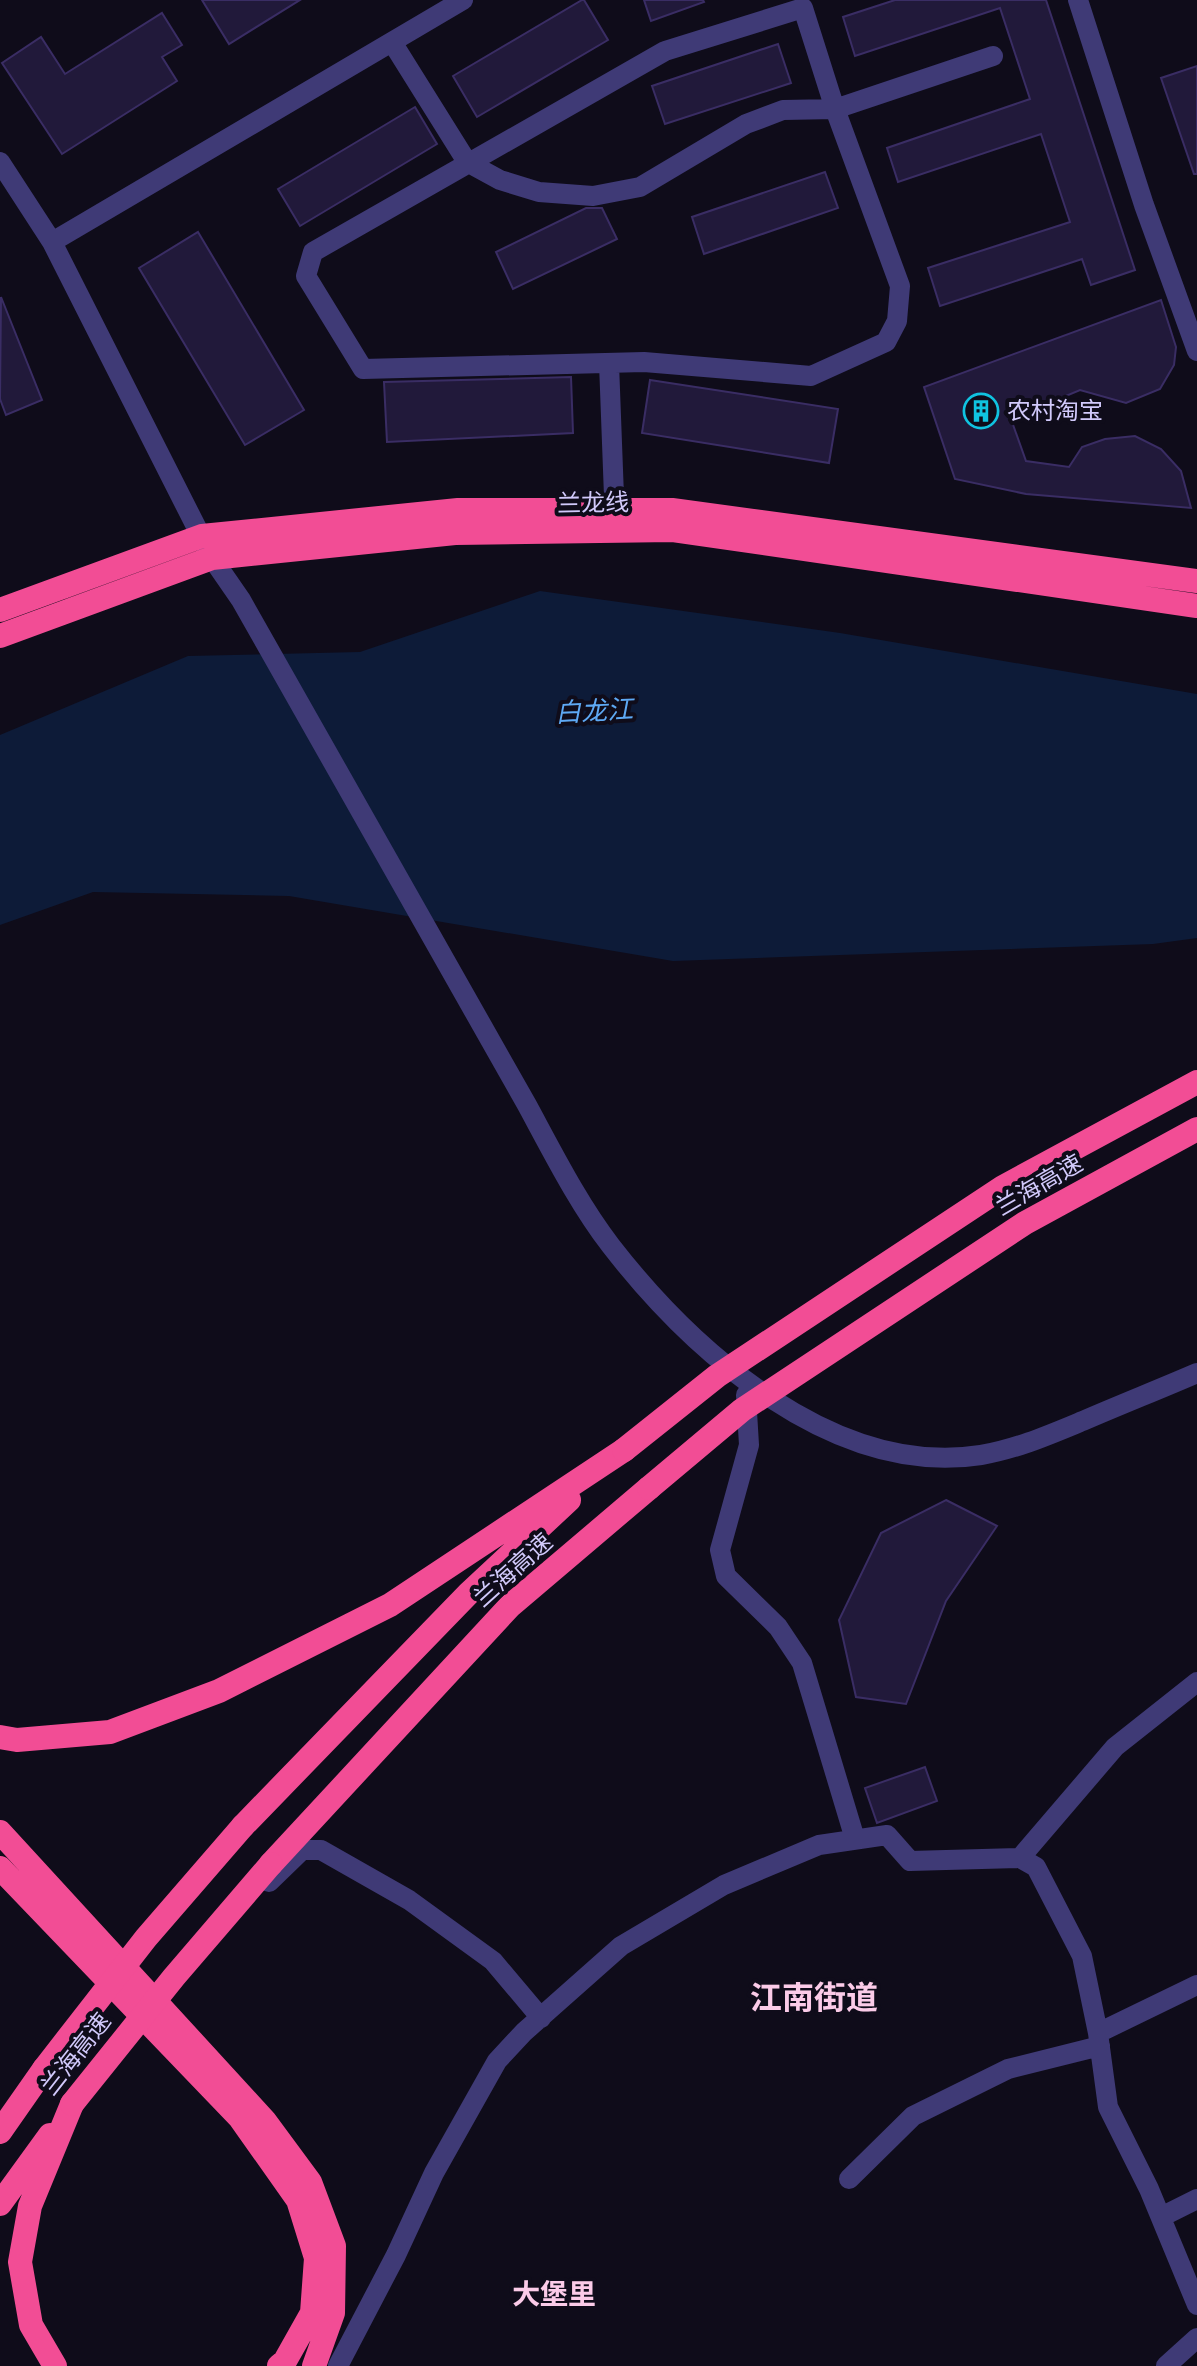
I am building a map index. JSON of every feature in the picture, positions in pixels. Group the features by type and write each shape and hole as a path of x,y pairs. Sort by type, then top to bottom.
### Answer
{"highway":[{"name":"兰龙线","path":"0,610 207,547 455,533 615,520 672,510 1197,581"},
{"name":"兰龙线","path":"615,520 1197,606"},
{"name":"兰龙线","path":"0,636 207,547"},
{"name":"兰海高速","path":"0,2132 44,2069 146,1938 243,1826 468,1594 624,1450 717,1376 1003,1187 1197,1082"},
{"name":"兰海高速","path":"0,2204 72,2104 174,1977 271,1864 510,1606 742,1410 1025,1223 1197,1129"},
{"path":"0,1737 17,1740 110,1732 219,1691 390,1605 624,1450"},
{"path":"0,1832 265,2121 310,2182 334,2246 333,2313 314,2366"},
{"path":"0,1868 240,2118 298,2200 316,2258 312,2313 285,2361 279,2366"},
{"path":"55,2366 31,2325 20,2262 30,2206 72,2104"}],"street":[{"path":"52,242 463,0"},
{"path":"1078,0 1144,205 1197,351"},
{"path":"803,8 835,109 900,286 897,321 886,342 811,376 644,362 363,369 306,276 313,252 467,162 665,51 803,8"},
{"path":"392,42 467,162 500,180 539,192 593,196 640,187 746,124 783,110 835,109 993,56"},
{"path":"0,162 52,242 207,547 241,600 568,1182 611,1246 671,1314 747,1383 808,1421 871,1447 928,1457 981,1455 1038,1439 1197,1373"},
{"path":"609,363 615,520"},
{"path":"747,1383 744,1406 749,1445 720,1550 726,1576 778,1627 802,1663 855,1839"},
{"path":"1020,1858 1115,1747 1197,1682"},
{"path":"338,2366 396,2255 434,2173 497,2061 541,2018 621,1946 724,1885 819,1845 887,1835 910,1861 1020,1858 1036,1867 1082,1956 1099,2039 1108,2107 1161,2217 1197,2305"},
{"path":"246,1904 302,1850 321,1850 409,1900 493,1961 541,2018"},
{"path":"849,2179 913,2116 1008,2069 1099,2039 1197,1985"},
{"path":"1161,2217 1197,2199"},
{"path":"1166,2366 1197,2338"}],"water":[{"name":"白龙江","path":"540,591 840,633 1197,694 1197,938 1153,944 673,961 289,896 93,892 0,925 0,735 188,656 360,652"}],"building":[{"path":"202,0 300,0 229,44"},
{"path":"582,0 608,40 477,117 453,76"},
{"path":"644,0 703,0 704,2 651,21"},
{"path":"895,0 1046,0 1135,270 1091,285 1082,259 940,306 928,268 1070,222 1041,134 898,182 887,148 1030,99 1000,8 855,56 843,17"},
{"path":"162,13 182,45 162,57 177,81 62,154 2,63 41,37 65,74"},
{"path":"778,44 791,83 665,124 652,86"},
{"path":"1197,66 1197,174 1194,174 1161,78"},
{"path":"415,107 437,144 300,226 278,189"},
{"path":"825,172 838,208 704,254 692,217"},
{"path":"586,208 602,208 617,239 513,289 496,252"},
{"path":"198,232 304,410 245,445 139,268"},
{"path":"1,297 42,400 6,415 0,399"},
{"name":"农村淘宝","path":"1161,300 1176,347 1174,365 1160,389 1126,403 1080,390 1011,419 1026,461 1069,467 1082,447 1105,439 1135,436 1161,449 1181,471 1191,508 1026,494 955,479 924,387"},
{"path":"571,377 573,433 387,442 384,382"},
{"path":"650,380 838,409 829,463 642,433"},
{"path":"946,1500 997,1526 946,1601 906,1704 856,1697 839,1620 881,1533"},
{"path":"925,1767 937,1801 877,1823 865,1788"}],"place":[{"name":"农村淘宝","path":"981,411"}],"district":[{"name":"江南街道","path":"814,1998"},
{"name":"大堡里","path":"554,2294"}]}
